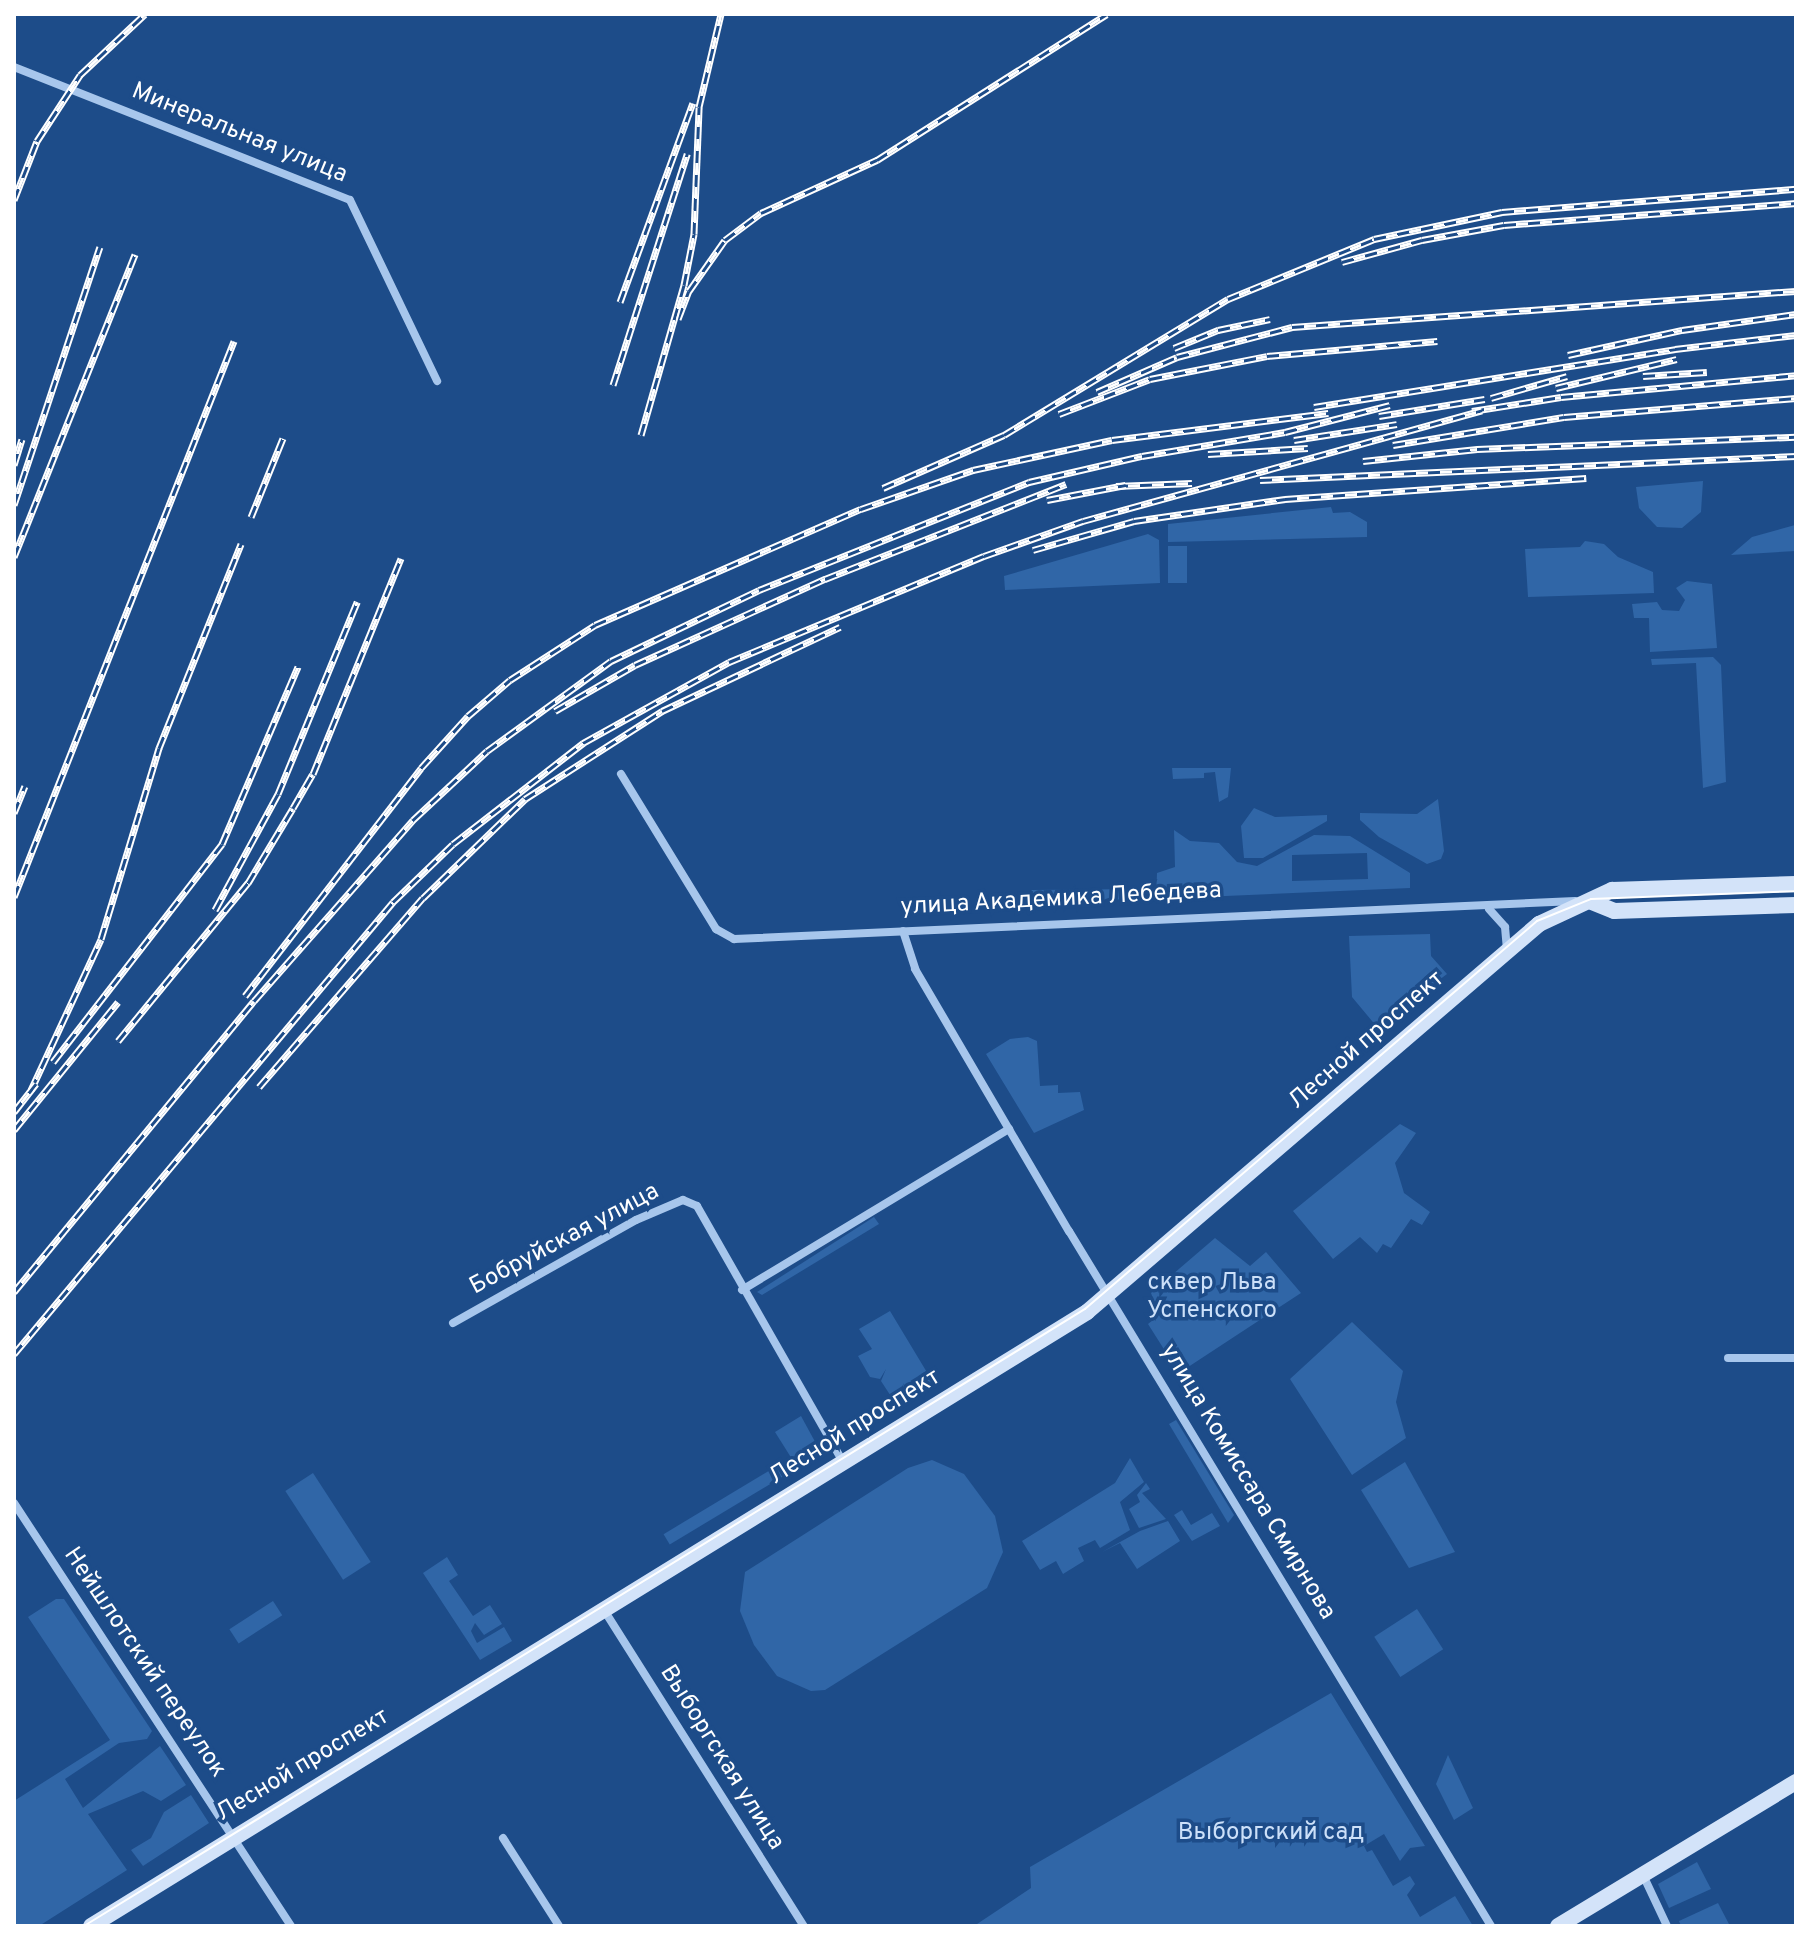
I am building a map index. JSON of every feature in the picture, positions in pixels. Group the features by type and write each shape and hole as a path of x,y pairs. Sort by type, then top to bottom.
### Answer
{"main road":[{"name":"улица Академика Лебедева","path":"1592,902 1612,890 1796,884"},
{"name":"улица Академика Лебедева","path":"1592,902 1614,911 1796,905"},
{"name":"Лесной проспект","path":"91,1926 844,1463 1111,1294 1539,924 1592,902"},
{"path":"1558,1926 1796,1782"}],"street":[{"name":"Минеральная улица","path":"14,67 350,200 437,381"},
{"name":"улица Академика Лебедева","path":"621,774 724,936 1592,902"},
{"path":"1488,908 1505,927 1506,952"},
{"name":"улица Комиссара Смирнова","path":"903,931 915,969 1009,1129 1491,1926"},
{"path":"742,1290 1009,1129"},
{"name":"Бобруйская улица","path":"453,1323 636,1220 683,1200 697,1206 742,1290 844,1463"},
{"path":"1728,1358 1796,1358"},
{"name":"Нейшлотский переулок","path":"14,1503 291,1926"},
{"name":"Выборгская улица","path":"604,1610 804,1926"},
{"path":"503,1838 559,1926"},
{"path":"1643,1875 1667,1926"}],"green space":[{"path":"1703,481 1701,512 1682,528 1657,527 1639,508 1636,487"},
{"path":"1331,507 1333,513 1350,512 1367,522 1367,537 1168,542 1168,524"},
{"path":"1795,525 1796,551 1731,555 1752,537"},
{"path":"1148,534 1159,540 1160,583 1005,590 1004,576"},
{"path":"1585,541 1604,544 1618,557 1653,572 1654,593 1528,597 1525,549 1580,547"},
{"path":"1168,546 1187,546 1187,583 1168,583"},
{"path":"1687,581 1712,584 1717,648 1650,652 1649,618 1634,618 1632,604 1657,602 1662,610 1679,611 1685,600 1676,588"},
{"path":"1713,657 1721,665 1726,782 1703,788 1696,663 1652,665 1651,659"},
{"path":"1172,768 1231,768 1228,797 1219,802 1215,772 1204,773 1204,778 1173,779"},
{"path":"1438,799 1444,851 1441,859 1427,864 1379,837 1360,820 1360,813 1417,814"},
{"path":"1254,808 1275,817 1327,815 1327,821 1263,858 1244,858 1241,826"},
{"path":"1174,830 1190,841 1219,843 1237,862 1257,866 1314,835 1350,836 1410,873 1410,888 1156,899 1157,873 1175,867","holes":["1367,853 1368,879 1292,881 1292,855"]},
{"path":"1140,889 1141,894 1134,899 1035,902 1029,895 1032,890"},
{"path":"1430,934 1431,956 1447,974 1377,1027 1352,997 1349,936"},
{"path":"1028,1037 1037,1041 1040,1086 1058,1085 1058,1093 1080,1092 1084,1110 1034,1133 986,1054 1010,1039"},
{"path":"1400,1124 1416,1133 1395,1163 1404,1193 1430,1212 1422,1225 1411,1219 1391,1248 1383,1244 1377,1253 1360,1237 1333,1259 1293,1211"},
{"path":"874,1217 879,1224 762,1295 757,1292"},
{"name":"сквер Льва Успенского","path":"1215,1238 1250,1266 1266,1252 1301,1293 1179,1373 1148,1324 1159,1315 1151,1293"},
{"path":"890,1311 934,1384 897,1406 904,1383 894,1401 881,1381 886,1369 880,1379 870,1377 858,1356 872,1349 859,1329"},
{"path":"1352,1322 1403,1371 1396,1402 1406,1438 1352,1475 1290,1379"},
{"path":"801,1416 819,1449 797,1467 775,1432"},
{"path":"1176,1420 1234,1515 1228,1523 1169,1424"},
{"path":"1130,1458 1144,1482 1120,1502 1130,1530 1100,1548 1095,1540 1078,1548 1084,1561 1063,1574 1056,1561 1040,1570 1022,1541 1115,1483"},
{"path":"787,1460 793,1470 670,1544 664,1534"},
{"path":"932,1460 964,1474 995,1516 1003,1552 987,1588 825,1690 811,1691 777,1676 754,1645 740,1611 745,1572 908,1468"},
{"path":"1405,1462 1455,1552 1409,1568 1361,1490"},
{"path":"313,1473 371,1562 343,1580 285,1491"},
{"path":"1146,1483 1150,1489 1142,1493 1166,1519 1139,1528 1129,1509 1140,1502 1137,1495"},
{"path":"1182,1510 1191,1525 1212,1513 1220,1526 1192,1541 1174,1515"},
{"path":"1168,1521 1180,1541 1137,1569 1120,1543 1102,1552 1140,1531"},
{"path":"447,1557 458,1575 449,1581 473,1616 490,1605 502,1624 484,1635 475,1623 471,1631 477,1643 504,1627 512,1641 480,1660 423,1573"},
{"path":"56,1599 64,1599 152,1731 147,1739 119,1743 65,1779 83,1808 160,1746 186,1785 161,1801 143,1791 88,1814 127,1870 39,1926 14,1926 14,1801 110,1740 28,1617"},
{"path":"273,1601 282,1615 239,1644 229,1629"},
{"path":"1417,1609 1443,1649 1400,1677 1374,1637"},
{"name":"Выборгский сад","path":"1331,1693 1425,1846 1410,1848 1400,1861 1384,1834 1364,1846 1367,1852 1372,1850 1393,1886 1410,1876 1415,1884 1407,1895 1420,1917 1455,1896 1473,1926 974,1926 1031,1888 1030,1867"},
{"path":"1448,1755 1473,1808 1454,1820 1436,1784"},
{"path":"191,1795 209,1823 143,1866 131,1850 151,1838 164,1812"},
{"path":"1697,1862 1711,1889 1669,1908 1658,1884"},
{"path":"1718,1903 1730,1926 1681,1926 1679,1921"}],"tram line":[{"path":"84,1926 1085,1309 1537,921 1591,899 1796,891"}],"railway":[{"path":"14,200 37,141 80,75 145,14"},
{"path":"641,435 684,285 694,234 699,107 721,14"},
{"path":"678,319 689,291 725,240 761,213 877,160 1107,14"},
{"path":"620,302 693,103"},
{"path":"613,385 687,154"},
{"path":"883,488 1004,435 1228,299 1374,239 1502,212 1796,189"},
{"path":"1342,262 1422,240 1504,225 1796,203"},
{"path":"14,505 100,247"},
{"path":"14,557 135,254"},
{"path":"1097,392 1177,357 1292,327 1796,291"},
{"path":"1568,355 1682,330 1796,314"},
{"path":"1174,348 1218,330 1270,319"},
{"path":"1314,407 1675,349 1796,335"},
{"path":"14,897 234,341"},
{"path":"1059,414 1150,379 1267,356 1437,341"},
{"path":"1556,388 1677,359"},
{"path":"1643,376 1707,372"},
{"path":"1472,411 1561,397 1796,375"},
{"path":"1491,398 1567,376"},
{"path":"1393,445 1564,417 1796,398"},
{"path":"1379,416 1485,399"},
{"path":"14,1292 254,1001 413,820 487,751 611,661 759,590 1029,482 1142,456 1285,432 1390,405"},
{"path":"14,1354 393,902 453,844 583,743 729,662 984,556 1083,521 1482,410"},
{"path":"245,996 421,768 468,716 510,680 595,625 861,509 973,470 1112,440 1328,413"},
{"path":"1294,440 1397,424"},
{"path":"1363,461 1477,449 1796,437"},
{"path":"251,517 283,438"},
{"path":"14,465 22,439"},
{"path":"1208,454 1308,448"},
{"path":"1260,480 1796,456"},
{"path":"1033,550 1134,521 1285,499 1586,478"},
{"path":"1116,486 1192,483"},
{"path":"555,711 635,665 825,579 1066,484"},
{"path":"1047,500 1126,485"},
{"path":"31,1090 101,939 159,748 241,544"},
{"path":"118,1041 248,883 313,774 401,558"},
{"path":"215,910 278,794 357,602"},
{"path":"259,1087 423,898 525,799 662,711 840,627"},
{"path":"53,1062 222,844 298,667"},
{"path":"14,813 25,786"},
{"path":"14,1130 118,1002"},
{"path":"14,1112 36,1084"}]}
